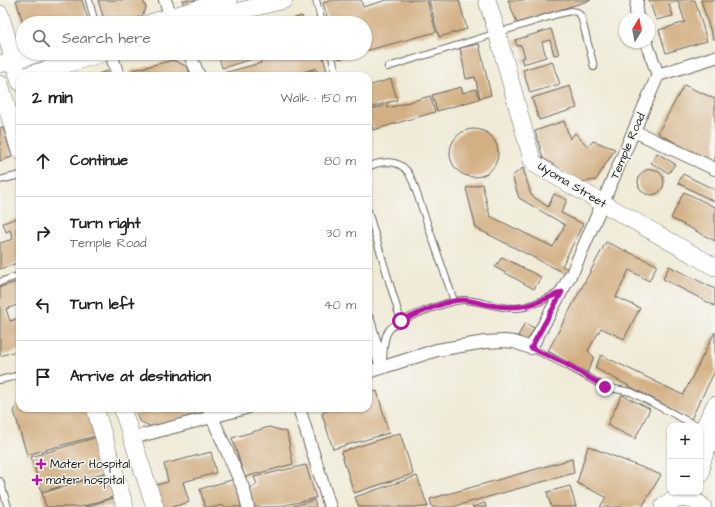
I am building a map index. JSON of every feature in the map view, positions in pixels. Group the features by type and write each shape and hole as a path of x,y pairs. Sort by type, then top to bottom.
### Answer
{"street":[{"path":"165,0 171,16"},
{"path":"183,16 229,0"},
{"path":"224,16 284,0"},
{"name":"Uyoma Street","path":"487,0 498,32 532,160 540,169 715,267"},
{"path":"636,12 637,0"},
{"path":"0,14 7,62 16,73"},
{"path":"648,48 658,75 715,57"},
{"path":"43,72 81,60"},
{"path":"113,60 117,72"},
{"path":"192,60 197,72"},
{"name":"Temple Road","path":"531,348 571,274 658,75"},
{"path":"16,80 0,84 16,138"},
{"path":"634,131 715,169"},
{"path":"372,334 382,368"},
{"path":"372,371 436,350 485,342 514,342 531,348"},
{"path":"703,430 715,405"},
{"path":"96,412 125,507"},
{"path":"123,412 155,507"},
{"path":"105,442 110,437 118,433 131,436 210,412 244,490 248,507"},
{"path":"302,412 330,507"},
{"path":"113,468 121,470 132,469 136,467 140,460"},
{"path":"667,501 677,499 701,501"}],"lane":[{"path":"89,0 93,16"},
{"path":"316,0 320,16"},
{"path":"388,67 498,32 571,11 577,12 581,16 594,67"},
{"path":"333,60 336,72"},
{"path":"372,165 387,162 397,164 407,170 413,182 454,301"},
{"path":"0,180 16,176"},
{"path":"372,224 401,321"},
{"path":"0,282 16,276"},
{"path":"382,368 386,335 390,328 401,321 454,301 464,300 500,307 518,308 562,292"},
{"path":"531,348 566,364 605,387 631,392 690,423"},
{"path":"0,380 16,376"},
{"path":"0,481 8,507"}],"building":[{"path":"16,0 82,0 87,16 21,16"},
{"path":"98,0 143,0 146,8 142,16 103,16"},
{"path":"182,0 198,0 184,5"},
{"path":"333,0 361,0 363,7 387,0 427,0 436,32 372,49 372,16 327,16 323,3"},
{"path":"429,0 459,0 467,29 439,37"},
{"path":"508,0 591,0 517,23"},
{"path":"649,0 695,0 707,41 666,53 659,30 685,22 678,1 669,4 673,16 656,20 655,12 653,12"},
{"path":"701,0 715,0 715,39 713,39"},
{"path":"551,29 559,54 554,55 550,40 542,42 546,57 523,64 521,58 525,57 521,45 517,46 515,40"},
{"path":"479,44 491,95 480,98 475,77 466,79 460,48"},
{"path":"173,60 188,67 189,72 130,72"},
{"path":"220,60 249,60 222,68"},
{"path":"260,60 324,60 327,72 317,72 316,68 302,72 227,72 261,63"},
{"path":"552,61 560,84 530,93 523,70"},
{"path":"391,79 397,100 372,107 372,85"},
{"path":"684,85 715,99 715,165 658,133"},
{"path":"570,86 577,108 539,120 532,98"},
{"path":"461,87 463,93 476,89 479,99 437,111 432,95"},
{"path":"430,96 435,112 373,130 372,109 387,105 388,108"},
{"path":"564,121 570,139 575,133 588,147 593,141 615,149 596,180 581,182 543,158 535,131"},
{"path":"3,127 12,157 0,161 0,128"},
{"path":"474,129 483,131 491,136 496,144 498,153 496,162 491,170 483,175 474,177 465,175 457,170 452,162 450,153 452,144 457,136 465,131"},
{"path":"657,153 675,164 669,173 651,163"},
{"path":"523,168 531,195 548,207 554,194 567,200 561,213 583,224 562,266 573,271 570,276 476,228 466,188 482,184 490,216 553,247 565,225 519,198 512,176"},
{"path":"651,169 660,173 664,182 660,191 651,195 642,191 638,182 642,173"},
{"path":"683,174 715,190 715,202 678,183"},
{"path":"684,192 715,207 715,241 671,218"},
{"path":"16,218 16,263 0,269 0,243 13,239 10,230 6,232 3,223"},
{"path":"606,242 657,265 649,281 629,270 616,297 640,308 624,339 601,328 588,351 594,357 587,373 548,351"},
{"path":"502,257 541,277 534,289 495,267"},
{"path":"669,266 715,289 715,306 663,279"},
{"path":"16,282 16,305 6,309 10,321 16,319 16,351 0,356 0,287"},
{"path":"525,323 534,328 527,342 518,336"},
{"path":"715,332 715,371 691,419 595,368 601,355 683,395"},
{"path":"377,391 389,433 333,449 322,414 324,412 372,412 372,393"},
{"path":"622,395 650,409 635,439 607,425"},
{"path":"16,407 16,412 92,412 99,435 27,455 14,411"},
{"path":"136,412 201,413 152,427 139,421"},
{"path":"269,427 287,432 293,464 245,477 232,438"},
{"path":"400,433 413,474 354,493 341,452"},
{"path":"97,437 107,472 42,492 31,457"},
{"path":"588,446 661,475 642,507 600,507 606,497 577,483"},
{"path":"211,452 216,473 183,482 189,502 172,507 162,507 156,485 168,482 164,464"},
{"path":"572,459 574,473 452,507 432,507 430,499"},
{"path":"306,465 316,498 278,507 255,507 249,489 257,484 254,477"},
{"path":"109,473 116,496 81,507 46,507 42,493"},
{"path":"417,476 428,507 359,507 355,497"},
{"path":"235,479 244,507 223,507 222,505 216,507 205,507 200,489"},
{"path":"570,486 576,507 551,507 547,492"},
{"path":"120,496 123,507 85,507"},
{"path":"314,500 316,507 290,507"},
{"path":"485,503 486,507 472,507"}],"place":[{"name":"Mater Hospital","path":"41,464"},
{"name":"mater hospital","path":"37,480"}],"route":[{"path":"401,321 454,301 476,301 488,305 518,308 562,292 531,348 566,364 605,387"}]}
